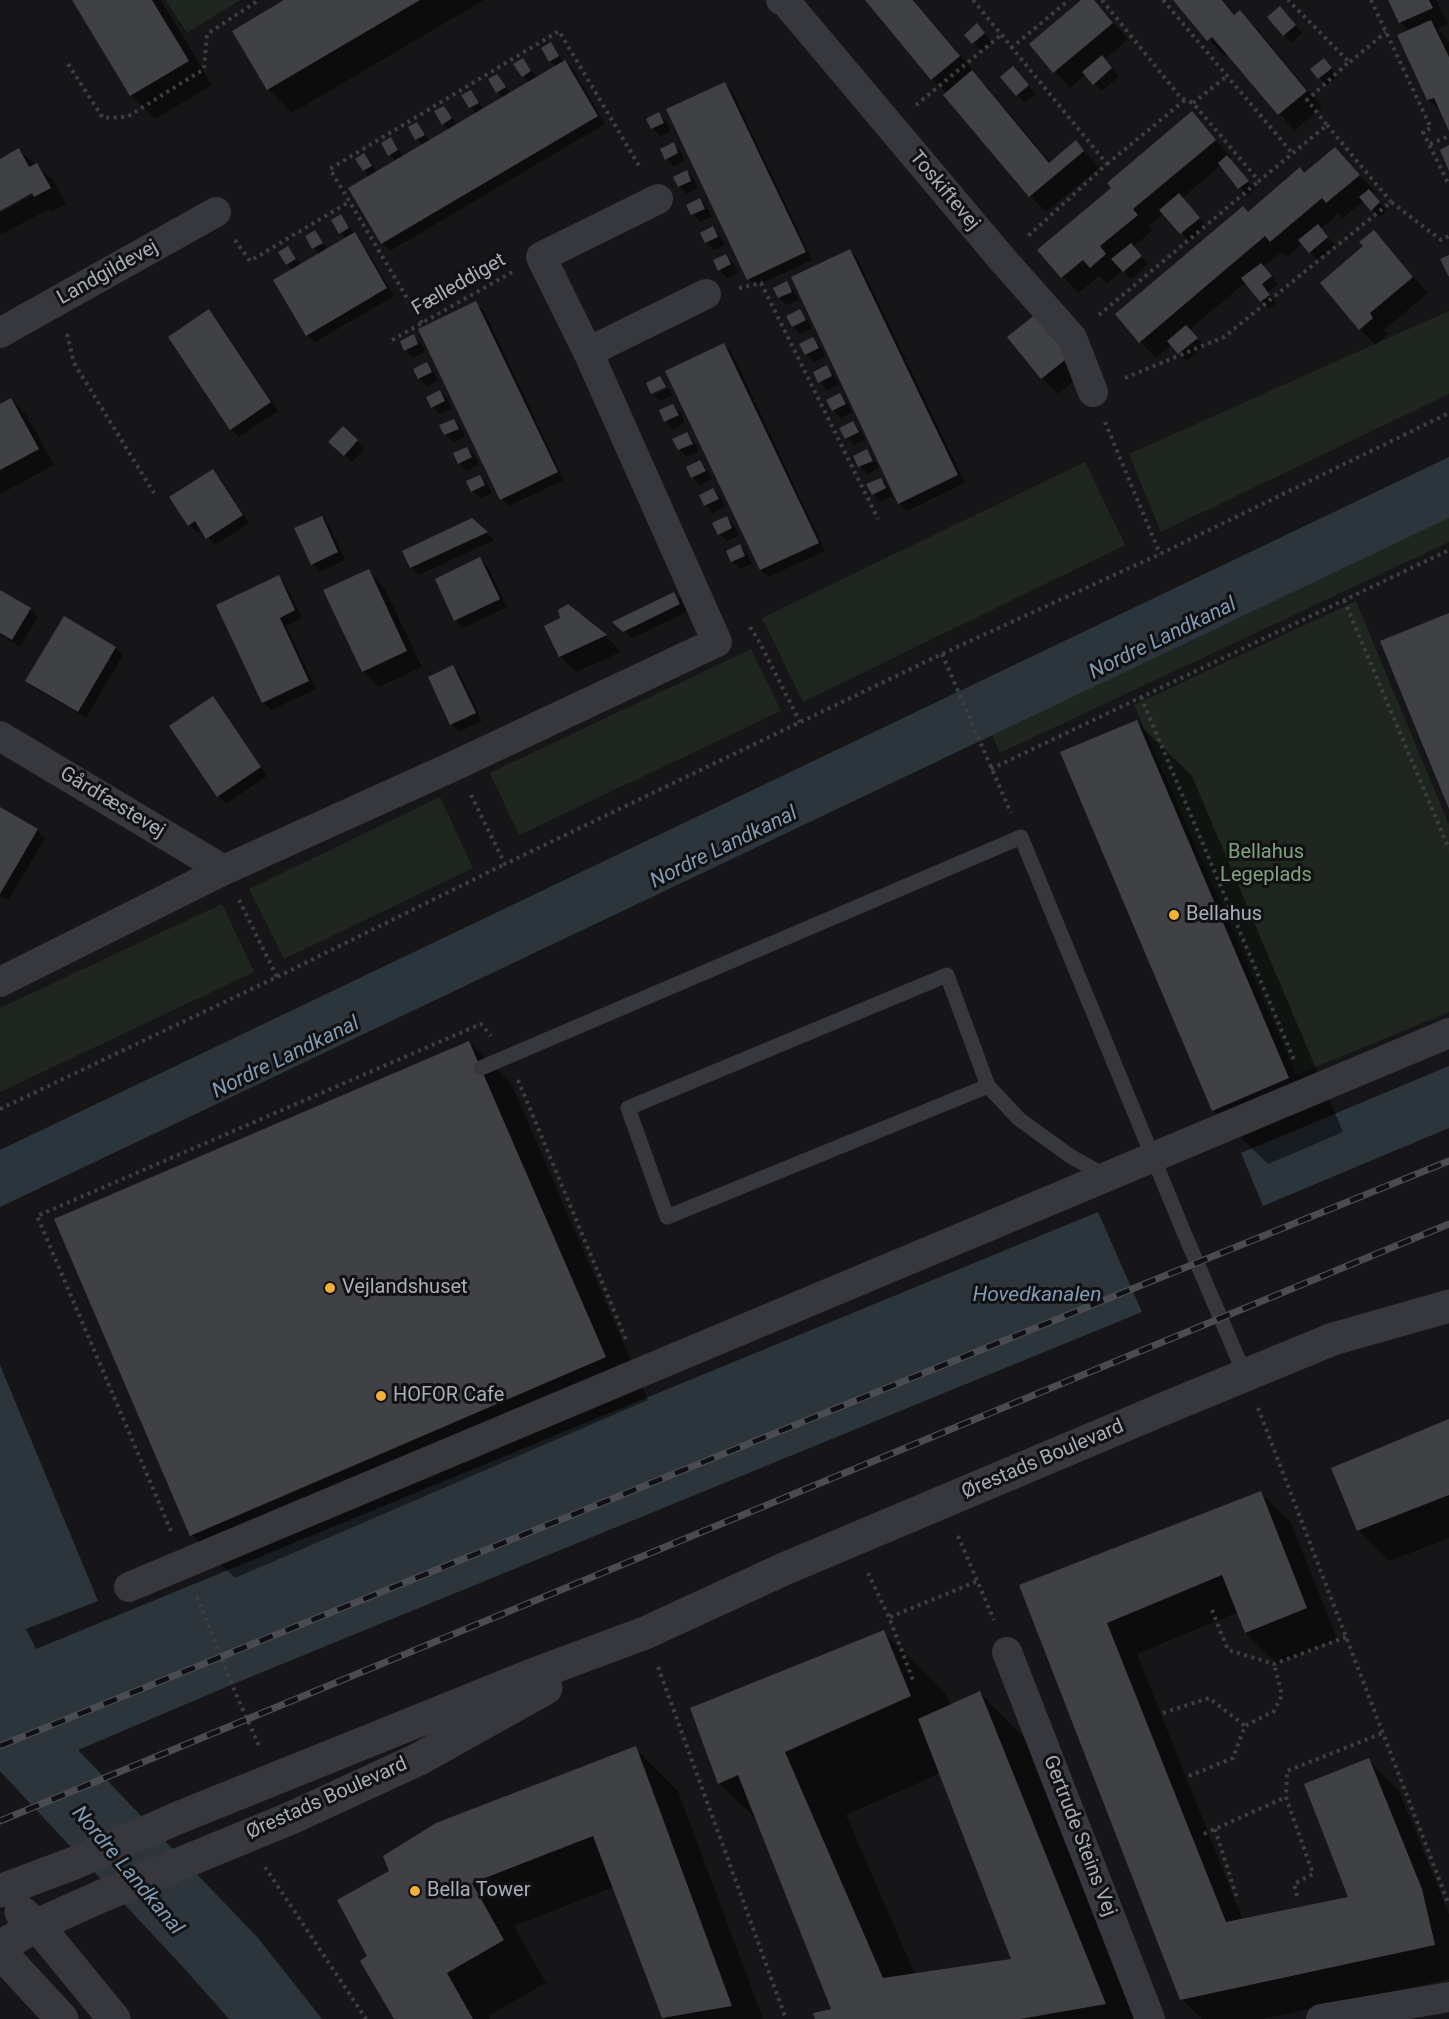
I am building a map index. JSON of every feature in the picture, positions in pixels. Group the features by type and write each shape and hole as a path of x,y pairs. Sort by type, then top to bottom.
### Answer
{"street":[{"name":"Toskiftevej","path":"781,0 785,1 1002,259 1072,338 1093,392"},
{"path":"0,981 224,870 456,765 717,642 588,352 541,257 658,199"},
{"name":"Landgildevej","path":"0,333 216,212"},
{"path":"588,352 706,294"},
{"name":"Gårdfæstevej","path":"0,736 224,870"},
{"path":"129,1587 1449,1033"},
{"name":"Ørestads Boulevard","path":"0,1892 532,1675 645,1633 784,1569 1245,1375 1333,1340 1449,1306"},
{"name":"Ørestads Boulevard","path":"0,1947 37,1925 214,1848 291,1818 419,1759 645,1633"},
{"name":"Gertrude Steins Vej","path":"1007,1652 1150,2019"},
{"path":"0,1892 37,1925 114,2019"},
{"path":"0,1929 37,1925"},
{"path":"0,1952 62,2019"},
{"path":"1321,2019 1449,1997"}],"lane":[{"path":"481,1068 1021,837 1245,1375"},
{"path":"988,1086 667,1217 628,1108 947,975 988,1086 1019,1119 1070,1156 1106,1176"}],"path":[{"path":"68,64 103,118 128,117 204,69 207,34 259,0"},
{"path":"973,0 1107,164"},
{"path":"1011,48 1069,0"},
{"path":"1102,0 1181,98 1193,103 1259,181"},
{"path":"1163,0 1293,154"},
{"path":"1288,0 1349,62"},
{"path":"1371,0 1431,128 1423,132 1449,185"},
{"path":"422,323 330,169 559,31 658,199"},
{"path":"1386,32 1307,100 1391,202 1441,240 1449,236"},
{"path":"890,126 1001,35"},
{"path":"1193,103 1227,76"},
{"path":"1002,259 1107,164 1186,100"},
{"path":"1072,338 1327,125"},
{"path":"1430,144 1449,136"},
{"path":"216,212 250,261 349,202"},
{"path":"1160,554 1093,392 1224,337 1391,202"},
{"name":"Fælleddiget","path":"392,340 541,257"},
{"path":"706,294 761,283 878,519"},
{"path":"58,300 74,363 154,493"},
{"path":"0,1109 800,722 1160,554 1449,413"},
{"path":"991,769 1449,550"},
{"path":"1344,600 1449,849"},
{"path":"760,643 800,722"},
{"path":"942,654 1021,837"},
{"path":"1141,697 1307,1092"},
{"path":"456,765 505,864"},
{"path":"224,870 277,977"},
{"path":"185,1563 37,1216 481,1024 508,1056 640,1373"},
{"path":"1245,1375 1449,1905"},
{"path":"944,1502 1007,1652"},
{"path":"889,1617 978,1581"},
{"path":"196,1593 235,1692 274,1779"},
{"path":"878,1594 914,1683"},
{"path":"1212,1610 1228,1650 1274,1664 1346,1638"},
{"path":"645,1633 786,2019"},
{"path":"1189,1776 1233,1758 1245,1726 1274,1711 1282,1695 1274,1664"},
{"path":"1163,1713 1209,1698 1245,1726"},
{"path":"1297,1896 1294,1884 1312,1874 1286,1797 1287,1771 1383,1733"},
{"path":"1204,1834 1286,1797"},
{"path":"1215,1829 1237,1898"},
{"path":"244,1836 366,2019"}],"green space":[{"path":"166,0 240,0 187,33"},
{"path":"1449,311 1449,394 1161,532 1129,454"},
{"path":"1085,462 1125,545 803,702 762,618"},
{"path":"1449,518 1449,542 1000,753 992,735"},
{"name":"Bellahus Legeplads","path":"1356,601 1449,825 1449,1012 1296,1075 1134,705"},
{"path":"751,649 781,711 519,835 490,773"},
{"path":"440,797 473,868 284,959 249,889"},
{"path":"222,904 254,972 0,1092 0,1008"}],"water":[{"name":"Nordre Landkanal","path":"1449,457 1449,518 0,1207 0,1150"},
{"path":"1449,1066 1449,1128 1263,1206 1241,1153"},
{"name":"Hovedkanalen","path":"1098,1212 1142,1312 238,1682 78,1750 258,1938 322,2019 229,2019 0,1771 0,1365 98,1601 26,1629 36,1649"}],"building":[{"path":"72,0 152,0 189,61 130,96"},
{"path":"284,0 420,0 267,90 232,31"},
{"path":"865,0 913,0 960,56 931,80"},
{"path":"1081,0 1094,0 1113,23 1053,73 1029,44"},
{"path":"1173,0 1222,0 1234,15 1240,10 1307,91 1278,115 1212,37 1207,41"},
{"path":"1388,0 1429,0 1433,8 1399,23"},
{"path":"1280,6 1296,25 1283,36 1267,17"},
{"path":"1431,20 1449,57 1449,131 1434,98 1427,100 1397,35"},
{"path":"977,23 985,33 972,44 964,35"},
{"path":"551,42 559,56 549,62 541,48"},
{"path":"1102,55 1112,68 1093,85 1082,72"},
{"path":"523,58 531,71 522,77 513,64"},
{"path":"1324,58 1332,68 1318,79 1310,69"},
{"path":"565,60 598,116 381,244 348,188"},
{"path":"1013,66 1029,85 1016,96 1000,77"},
{"path":"972,70 1049,163 1076,140 1084,151 1029,197 943,95"},
{"path":"497,74 506,87 496,93 488,79"},
{"path":"725,82 806,252 747,280 666,109"},
{"path":"471,90 479,103 469,108 461,95"},
{"path":"444,106 452,118 442,125 434,111"},
{"path":"1192,111 1216,140 1133,209 1138,215 1100,246 1106,254 1090,268 1083,260 1061,278 1037,250 1111,188 1107,183"},
{"path":"659,112 664,123 651,129 646,119"},
{"path":"417,122 425,135 415,140 408,127"},
{"path":"391,137 398,150 388,156 381,143"},
{"path":"674,142 678,153 665,160 660,149"},
{"path":"1449,145 1449,171 1440,150"},
{"path":"1335,147 1360,175 1326,203 1322,198 1270,242 1265,236 1139,343 1115,314 1243,206 1248,212 1300,167 1304,173"},
{"path":"19,148 29,167 37,163 51,188 34,197 32,193 0,211 0,159"},
{"path":"364,153 372,166 363,171 355,159"},
{"path":"1227,155 1249,181 1238,189 1218,163"},
{"path":"687,170 691,181 678,187 673,177"},
{"path":"1369,189 1380,202 1371,211 1359,197"},
{"path":"1179,193 1200,218 1180,234 1159,210"},
{"path":"700,198 705,209 691,215 686,205"},
{"path":"341,214 349,228 339,234 331,220"},
{"path":"1318,224 1328,237 1309,253 1298,240"},
{"path":"713,226 718,237 705,243 700,233"},
{"path":"315,230 323,243 312,249 305,236"},
{"path":"1374,230 1413,277 1370,313 1373,318 1359,330 1320,283 1363,246 1359,242"},
{"path":"355,232 387,288 306,336 273,280"},
{"path":"1131,243 1142,256 1123,272 1111,259"},
{"path":"288,246 296,259 286,265 278,252"},
{"path":"850,249 958,475 898,504 791,277"},
{"path":"726,254 731,264 718,271 713,260"},
{"path":"1449,255 1449,277 1440,259"},
{"path":"1261,263 1272,276 1262,284 1270,295 1260,302 1241,278"},
{"path":"787,281 792,292 778,298 773,288"},
{"path":"476,301 558,472 500,500 418,329"},
{"path":"209,309 271,402 230,430 168,337"},
{"path":"800,309 806,320 792,327 786,316"},
{"path":"1036,314 1070,356 1041,379 1007,337"},
{"path":"1186,325 1198,338 1178,354 1167,341"},
{"path":"414,334 418,344 404,351 400,341"},
{"path":"813,337 819,348 805,355 799,344"},
{"path":"724,343 819,543 760,570 665,371"},
{"path":"427,362 432,372 418,379 413,369"},
{"path":"827,365 832,376 818,383 813,372"},
{"path":"660,376 666,387 651,394 646,383"},
{"path":"440,390 445,401 431,408 426,397"},
{"path":"840,393 846,404 832,411 826,400"},
{"path":"11,398 39,449 0,470 0,404"},
{"path":"673,404 679,415 664,422 659,410"},
{"path":"454,419 459,429 444,435 439,425"},
{"path":"853,421 859,432 845,439 839,428"},
{"path":"343,426 358,440 344,456 328,442"},
{"path":"687,432 693,444 678,450 672,439"},
{"path":"467,447 472,457 458,464 453,453"},
{"path":"867,449 873,461 858,467 853,456"},
{"path":"700,460 706,471 691,478 686,467"},
{"path":"213,469 243,515 206,539 195,521 188,526 169,497"},
{"path":"480,475 485,485 471,492 466,481"},
{"path":"881,478 886,488 872,495 866,484"},
{"path":"713,488 719,499 704,506 699,495"},
{"path":"322,516 338,552 311,565 294,528"},
{"path":"727,516 732,528 718,535 712,523"},
{"path":"472,518 488,532 410,568 402,551"},
{"path":"740,544 745,556 731,562 726,551"},
{"path":"480,557 500,599 454,621 435,579"},
{"path":"369,569 407,651 362,672 323,590"},
{"path":"279,575 295,610 280,618 309,681 262,703 216,605"},
{"path":"0,590 31,608 12,640 0,633"},
{"path":"674,592 680,604 623,632 612,622"},
{"path":"568,604 607,635 559,657 544,626 560,618 558,610"},
{"path":"1449,613 1449,809 1380,641"},
{"path":"64,616 116,647 78,712 25,681"},
{"path":"453,665 476,713 450,725 428,677"},
{"path":"213,696 261,767 217,797 169,726"},
{"name":"Bellahus","path":"1137,720 1289,1078 1212,1111 1060,752"},
{"path":"0,807 38,829 0,894"},
{"name":"Vejlandshuset","path":"469,1041 606,1357 190,1536 54,1219"},
{"path":"1449,1419 1449,1495 1357,1531 1331,1468"},
{"path":"1261,1491 1307,1608 1245,1633 1222,1575 1107,1623 1226,1922 1348,1897 1304,1784 1369,1758 1422,1889 1435,1945 1180,2000 1019,1585"},
{"path":"884,1630 911,1696 785,1752 883,1978 1011,1959 918,1719 980,1691 1106,2004 1020,2019 815,2019 813,2013 831,2009 738,1775 718,1784 690,1708"},
{"name":"Bella Tower","path":"636,1746 732,2006 662,2018 593,1836 472,1883 504,1940 447,1973 473,2019 394,2019 360,1961 367,1956 337,1900 389,1871 383,1856 436,1823"}],"railway":[{"path":"0,1746 1449,1161"},
{"path":"0,1821 1449,1224"}],"place":[{"name":"Bellahus","path":"1174,915"},
{"name":"Vejlandshuset","path":"330,1288"},
{"name":"HOFOR Cafe","path":"381,1396"},
{"name":"Bella Tower","path":"415,1891"}]}
